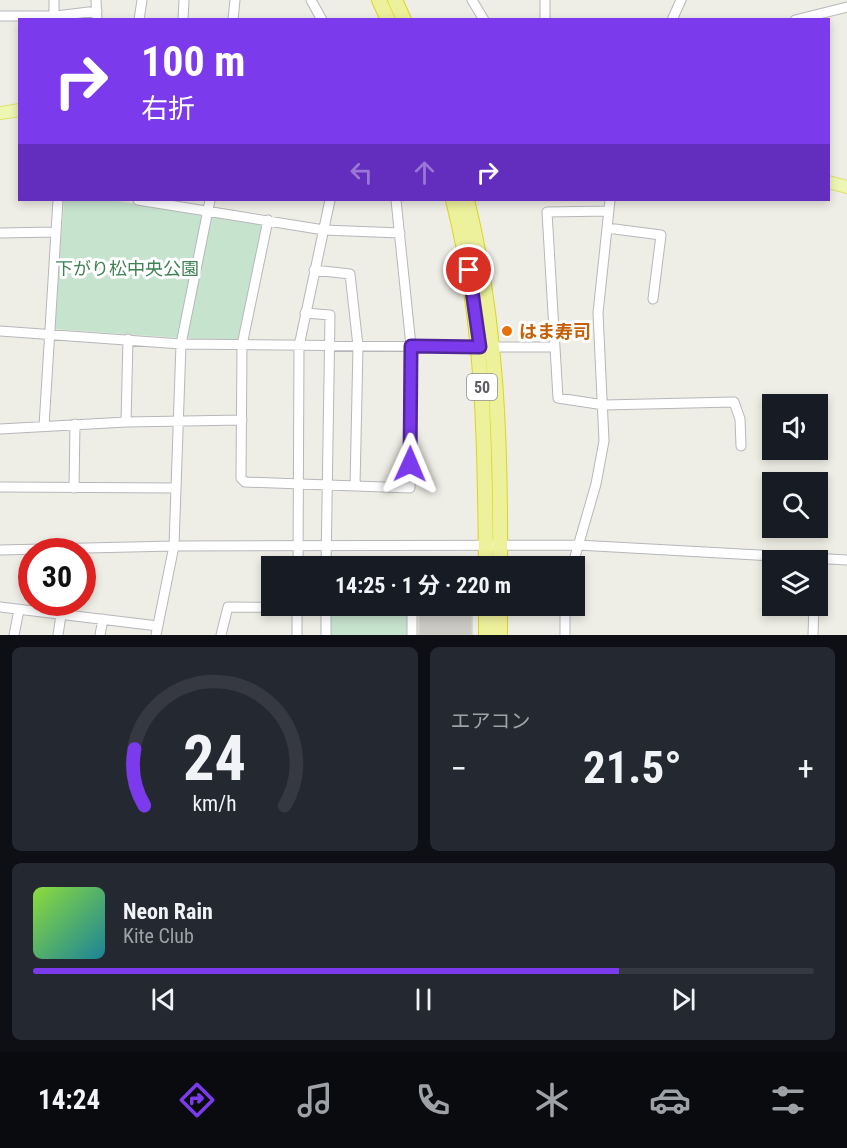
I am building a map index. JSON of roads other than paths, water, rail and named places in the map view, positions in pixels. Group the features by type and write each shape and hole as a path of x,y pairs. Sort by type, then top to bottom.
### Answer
{"highway":[{"path":"379,0 387,18"},
{"path":"395,0 403,18"},
{"name":"50","path":"453,201 486,347 500,556"},
{"name":"50","path":"467,201 486,289 486,556"},
{"path":"486,616 486,635"},
{"path":"500,616 500,635"}],"main road":[{"path":"0,113 18,110"},
{"path":"830,183 847,187"}],"street":[{"path":"54,0 54,16"},
{"path":"0,16 97,15 96,0"},
{"path":"139,18 142,0"},
{"path":"183,18 184,0"},
{"path":"233,18 235,0"},
{"path":"311,0 321,18"},
{"path":"472,0 483,18"},
{"path":"545,0 545,18"},
{"path":"673,18 681,0"},
{"path":"803,18 847,7"},
{"path":"44,426 48,332 58,201"},
{"path":"148,201 324,230 400,233"},
{"path":"69,616 157,630 174,546 182,344 210,212 210,201"},
{"path":"298,556 299,346 330,201"},
{"path":"268,220 242,345 241,478 245,482 410,488 411,346 396,201"},
{"path":"575,556 596,484 604,441 598,314 610,201"},
{"path":"609,211 547,212 558,398 604,405 734,402 740,419 741,446"},
{"path":"607,228 661,236 653,299"},
{"path":"0,232 55,232"},
{"path":"314,270 350,274 358,346 355,486"},
{"path":"305,313 330,315 326,556"},
{"path":"0,331 48,332 182,344 554,347"},
{"path":"126,422 128,339"},
{"path":"0,429 126,422 242,420"},
{"path":"74,488 75,424"},
{"path":"0,487 176,488"},
{"path":"0,550 174,546 501,544 578,545 762,557"},
{"path":"828,560 847,560"},
{"path":"0,607 18,610"},
{"path":"221,635 228,607 261,607"},
{"path":"14,635 18,615"},
{"path":"58,635 61,616"},
{"path":"297,616 297,635"},
{"path":"326,616 326,635"},
{"path":"412,616 412,635"},
{"path":"565,616 566,635"},
{"path":"813,635 814,616"},
{"path":"100,635 103,620"}],"place":[{"name":"はま寿司","path":"507,331"}],"park label":[{"name":"下がり松中央公園","path":"127,268"}]}
